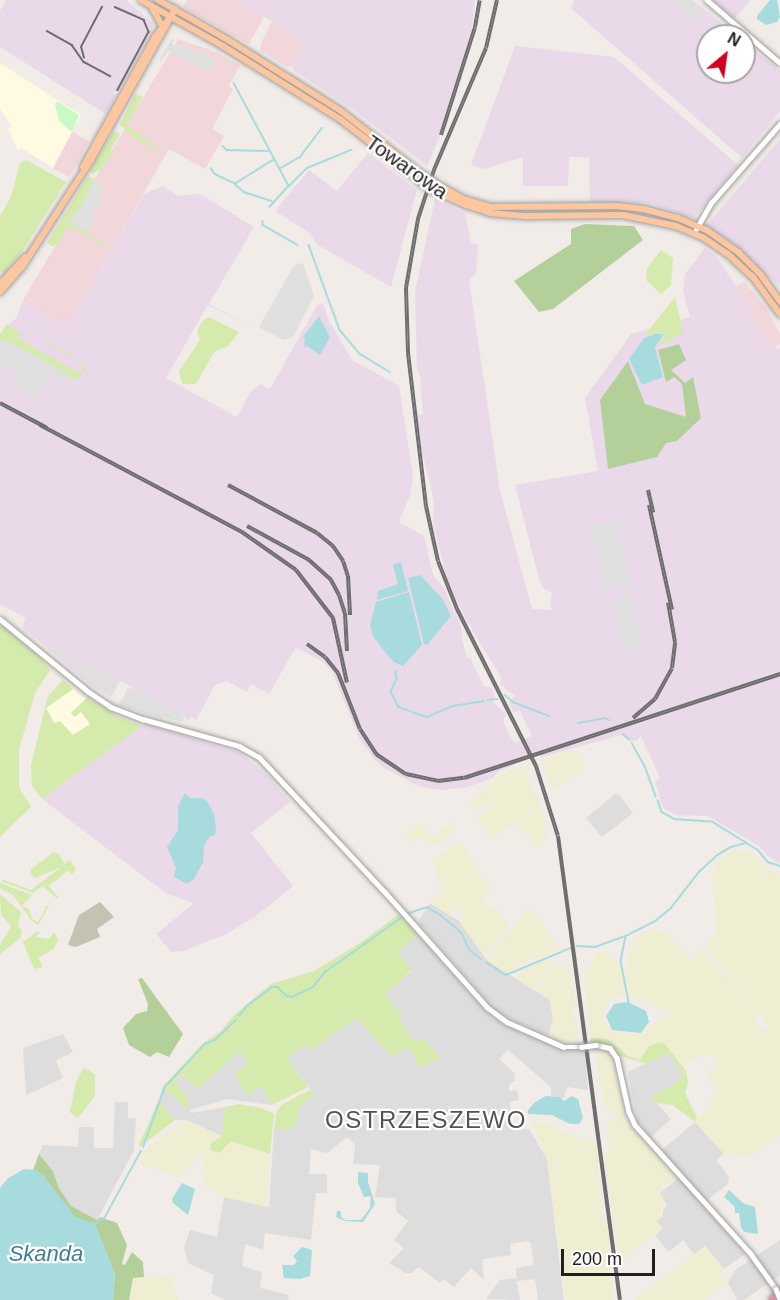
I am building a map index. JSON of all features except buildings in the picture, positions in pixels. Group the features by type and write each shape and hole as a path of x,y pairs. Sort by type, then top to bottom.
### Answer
{"highway":[{"path":"772,1300 778,1292"}],"main road":[{"name":"Towarowa","path":"141,0 171,16 381,146"},
{"name":"Towarowa","path":"158,0 332,105 431,185 466,205 490,213 634,216 666,223 693,233 719,247 742,266 780,314"},
{"path":"152,6 163,28"},
{"path":"0,292 34,249 82,171 92,147 175,9"},
{"path":"163,28 182,23"},
{"name":"Towarowa","path":"431,185 466,200 491,207 633,208 661,213 698,226 746,259 780,302"},
{"path":"0,284 34,249"}],"street":[{"path":"707,0 780,63"},
{"path":"693,233 711,203 780,124"},
{"path":"0,619 89,692 111,707 143,719 239,746 259,757 496,1015 564,1047 596,1045 610,1048 617,1058 629,1112 635,1125 751,1254 778,1292 780,1299"}],"shaded area":[{"path":"6,0 126,0 153,23 152,34 119,91 115,90 113,93 116,96 106,114 0,47 0,11"},
{"path":"187,0 235,0 264,17 249,44 183,7"},
{"path":"235,0 475,0 472,28 440,136 427,166 354,110 293,70 292,66 303,45 302,39"},
{"path":"574,0 693,0 722,24 696,24 696,84 756,84 756,52 780,71 780,111 742,158 571,8"},
{"path":"690,0 703,12 694,22 671,2"},
{"path":"712,0 751,0 734,19"},
{"path":"272,21 303,39 303,45 292,66 286,67 260,50"},
{"path":"172,38 174,40 172,44 176,46 177,44 215,59 208,72 168,51 161,61 159,60"},
{"path":"178,39 216,52 240,65 229,86 233,89 212,129 224,136 205,169 169,149 68,325 22,302"},
{"path":"515,46 614,57 738,165 694,218 650,203 590,203 589,157 569,157 568,186 523,186 523,157 485,169 471,165"},
{"path":"0,63 81,115 53,168 21,148 18,151 8,129 12,126 0,109"},
{"path":"72,132 89,141 70,177 53,168"},
{"path":"780,139 780,286 706,226"},
{"path":"368,153 417,190 391,287 318,245 309,233 275,211 309,170 337,191"},
{"path":"94,180 102,185 101,190 95,191 103,194 101,202 92,212 93,224 87,234 86,225 82,231 71,223 76,212 79,212"},
{"path":"162,186 178,196 200,194 254,227 209,304 256,329 208,305 166,378 237,417 250,393 260,384 270,389 317,305 323,303 329,321 352,360 399,386 413,476 410,495 399,522 424,536 433,575 444,588 461,626 467,658 470,658 484,686 492,688 495,695 493,702 506,714 503,722 514,743 532,736 520,711 513,712 509,702 515,696 500,684 501,677 465,618 447,579 433,523 434,501 421,447 417,416 423,414 420,375 417,371 415,292 435,199 465,213 471,244 478,244 476,274 469,280 500,490 532,609 552,610 550,602 552,593 540,583 515,485 598,471 585,398 631,334 690,317 683,291 685,274 705,248 716,256 747,303 768,346 774,344 777,349 780,348 780,863 769,857 759,846 708,816 677,815 663,808 655,782 660,778 641,736 636,741 629,741 621,735 542,757 540,754 499,771 493,778 468,787 441,790 418,786 384,768 373,758 359,738 333,674 324,663 296,647 269,694 251,684 247,692 227,681 215,685 196,720 192,718 187,721 184,715 120,681 111,697 92,686 22,627 26,618 0,604 0,340 16,319 22,302 68,325 144,194"},
{"path":"303,263 314,296 293,337 283,340 259,327 294,265"},
{"path":"744,282 766,307 780,335 780,343 775,347 774,344 769,346 736,286"},
{"path":"1,338 68,374 64,381 48,373 34,398 11,385 18,373 0,363"},
{"path":"617,520 631,585 603,590 590,526"},
{"path":"632,598 642,646 641,649 625,652 622,649 612,603"},
{"path":"53,644 119,680 114,687 92,676 115,689 111,695 92,685 76,671 77,667 82,670 83,668 50,649"},
{"path":"128,688 135,689 183,714 184,720 182,722 163,717 162,719 119,705"},
{"path":"73,689 86,699 71,713 81,712 90,724 73,736 54,723 46,708"},
{"path":"150,725 240,753 267,775 290,802 251,833 293,886 256,916 226,934 183,951 171,952 156,934 193,904 167,894 42,799 142,726"},
{"path":"575,750 585,765 574,777 553,789 541,759"},
{"path":"523,766 542,810 547,838 537,848 517,822 491,839 477,818 492,807 486,803 472,811 471,804 499,775"},
{"path":"615,794 619,795 633,813 602,837 586,818"},
{"path":"451,822 456,830 437,844 435,842 430,845 420,837 411,843 404,834 420,823 432,837"},
{"path":"460,841 490,889 481,900 499,911 509,926 485,956 459,921 465,913 458,905 449,915 430,903 445,889 439,882 432,861"},
{"path":"743,850 754,855 769,872 780,874 780,1135 759,1151 745,1156 724,1154 695,1122 711,1103 716,1088 707,1076 720,1062 713,1055 699,1056 682,1066 665,1044 649,1046 641,1060 628,1056 608,1039 591,1038 584,976 596,954 604,950 620,965 626,995 613,997 606,1003 602,1018 611,1032 641,1035 658,1019 671,1015 670,1012 630,995 626,975 629,950 644,933 652,929 667,933 693,962 697,951 703,949 758,1014 756,1030 769,1029 762,1017 705,945 717,931 712,875 719,860 731,851"},
{"path":"100,902 114,917 97,929 100,937 76,947 68,945 79,915"},
{"path":"430,903 459,921 487,960 550,1000 553,1019 548,1035 506,1018 496,1011 418,922"},
{"path":"529,908 561,950 536,959 532,958 507,973 487,960"},
{"path":"417,934 487,1013 502,1024 568,1050 585,1048 588,1090 567,1087 564,1098 551,1095 551,1087 508,1050 499,1059 515,1074 515,1081 509,1084 509,1091 517,1090 519,1100 510,1102 513,1130 529,1129 547,1159 564,1300 538,1300 535,1279 517,1281 516,1268 534,1265 531,1244 528,1241 510,1244 511,1255 482,1259 484,1280 471,1268 454,1287 444,1279 440,1283 419,1267 411,1273 406,1273 389,1263 404,1248 394,1240 408,1221 396,1211 396,1198 375,1197 380,1165 353,1164 355,1145 347,1137 327,1153 311,1149 309,1174 327,1174 327,1193 316,1193 311,1240 265,1233 263,1250 245,1244 242,1266 262,1272 260,1288 289,1295 288,1300 225,1300 211,1293 214,1275 188,1263 184,1248 190,1230 217,1237 224,1197 269,1207 274,1128 291,1130 296,1109 314,1094 286,1058 306,1044 311,1050 356,1018 391,1056 409,1047 441,1058 424,1039 412,1042 400,1020 403,1016 385,995 412,971 397,954"},
{"path":"548,959 555,963 534,990 516,979 524,969"},
{"path":"557,964 569,969 572,974 575,1004 572,1010 578,1033 577,1041 560,1041 548,1035 553,1019 550,1000 537,991"},
{"path":"63,1034 73,1052 56,1060 63,1078 26,1095 23,1048"},
{"path":"240,1051 248,1064 246,1094 261,1085 272,1105 228,1099 189,1110 191,1113 225,1107 222,1136 186,1120 175,1120 158,1101 163,1086 187,1110 188,1097 174,1082 181,1074 197,1088"},
{"path":"602,1051 612,1056 619,1089 624,1097 622,1111 626,1122 677,1175 662,1188 660,1193 667,1205 663,1211 663,1217 656,1221 663,1229 623,1260 619,1256 604,1153 611,1150 606,1121 619,1118 610,1109 605,1110 603,1094 605,1090 600,1090 597,1054"},
{"path":"668,1053 679,1068 683,1079 651,1097 671,1119 651,1137 637,1120 628,1072"},
{"path":"115,1102 128,1102 128,1118 136,1119 134,1150 97,1220 71,1206 59,1188 53,1171 39,1154 43,1145 78,1147 79,1127 94,1127 94,1148 113,1148"},
{"path":"186,1120 230,1141 270,1154 266,1207 224,1197 204,1186 203,1159 197,1156 180,1177 139,1163 145,1150"},
{"path":"530,1120 548,1124 579,1138 596,1139 602,1220 606,1220 610,1247 613,1300 566,1300 547,1159"},
{"path":"695,1122 724,1154 716,1160 729,1177 728,1184 706,1201 662,1150"},
{"path":"679,1177 745,1254 724,1269 705,1246 694,1254 683,1240 669,1252 655,1236 662,1229 656,1221 660,1193"},
{"path":"780,1240 780,1275 744,1300 737,1300 728,1283 735,1270"},
{"path":"705,1246 724,1269 720,1273 728,1283 704,1300 633,1300"},
{"path":"170,1276 178,1300 129,1300 133,1278"},
{"path":"516,1278 520,1300 486,1299 500,1280"}],"green space":[{"path":"135,94 143,97 127,125 166,155 136,139 120,125"},
{"path":"57,101 79,115 72,132 59,121 55,104"},
{"path":"114,131 120,134 111,150 113,152 102,169 92,174 90,171"},
{"path":"26,160 66,182 23,250 4,274 0,271 0,216 11,197 20,163"},
{"path":"87,177 90,177 102,184 104,188 100,192 95,191 101,190 102,185 94,180 79,212 76,212 70,222 82,231 86,224 85,233 103,243 102,245 68,226 57,245 52,246 47,243"},
{"path":"585,224 634,226 643,240 553,309 539,312 514,281 571,244 571,229"},
{"path":"661,250 673,258 671,285 661,294 646,280 647,269"},
{"path":"675,297 683,333 658,347 666,333 645,335"},
{"path":"209,317 239,332 228,346 214,352 196,384 182,384 179,371 200,340 197,331 202,321"},
{"path":"7,324 28,339 19,335 17,337 38,350 81,373 83,363 46,343 40,344 47,341 84,363 86,369 74,381 62,371 8,342 0,342 0,334"},
{"path":"679,344 686,360 671,370 685,383 693,377 701,418 677,441 666,443 657,457 608,469 600,400 628,361 645,404 686,417 682,384 674,377 666,382 658,350"},
{"path":"0,624 40,657 50,670 35,693 19,750 19,787 31,807 0,837"},
{"path":"63,680 73,689 46,708 54,723 60,721 73,735 90,724 81,712 74,717 71,713 88,697 119,717 142,726 42,799 32,786 31,765 48,696"},
{"path":"54,852 59,854 64,864 70,860 76,870 71,875 70,871 66,872 49,886 58,897 56,898 43,886 33,893 0,881 4,880 31,890 61,867 35,878 30,874 31,869"},
{"path":"0,883 32,895 22,906 29,909 32,919 38,922 46,908 44,906 49,906 38,925 31,920 13,895 0,888"},
{"path":"0,894 21,912 18,925 22,931 20,938 0,954 0,945 11,926 1,915"},
{"path":"399,914 417,934 398,954 412,970 385,995 403,1016 400,1020 412,1041 424,1039 441,1058 419,1068 409,1047 391,1056 356,1018 311,1050 305,1045 286,1058 308,1087 272,1105 261,1086 246,1095 234,1072 248,1064 240,1051 197,1089 182,1074 174,1082 188,1097 188,1111 163,1086 202,1044 221,1031 235,1014 271,984 314,971 360,943"},
{"path":"38,931 40,932 36,937 49,939 54,932 58,939 54,949 38,958 43,967 34,969 23,942"},
{"path":"142,978 183,1034 169,1057 157,1052 150,1057 129,1045 123,1028 136,1014 147,1011 148,1004 138,979"},
{"path":"591,1038 608,1039 628,1056 640,1060 649,1046 659,1042 665,1044 686,1071 688,1083 685,1093 697,1118 695,1122 673,1105 656,1103 651,1097 682,1079 679,1068 668,1053 646,1064 618,1055 607,1045 590,1044"},
{"path":"84,1067 95,1075 95,1096 78,1118 70,1112 76,1082"},
{"path":"310,1090 314,1094 297,1109 299,1117 291,1130 274,1128 277,1111 281,1105"},
{"path":"158,1101 175,1120 140,1147 139,1145"},
{"path":"239,1104 262,1108 274,1114 270,1154 231,1141 219,1153 211,1150 210,1144 222,1136 225,1107"},
{"path":"39,1154 53,1171 59,1188 71,1206 97,1220 100,1217 117,1223 127,1245 122,1264 125,1265 132,1252 143,1262 144,1277 133,1278 129,1300 113,1300 115,1275 95,1224 75,1218 44,1177 33,1170"}],"water":[{"path":"770,0 777,0 780,17 777,22 766,25 757,19 757,16"},
{"path":"319,316 330,337 320,355 307,346 304,347 303,337"},
{"path":"664,334 655,347 663,377 642,385 629,359 644,338"},
{"path":"401,562 408,591 377,600 378,591 398,584 393,565"},
{"path":"420,575 442,598 451,616 427,645 424,644 408,578"},
{"path":"409,592 422,645 403,666 394,662 384,651 373,636 370,625 376,602"},
{"path":"185,793 190,798 203,798 207,801 214,814 216,828 215,835 209,837 204,846 203,862 194,879 187,884 174,877 176,868 167,847 178,830 178,806"},
{"path":"628,1002 646,1011 649,1022 641,1033 612,1030 606,1016 614,1004"},
{"path":"546,1096 560,1097 564,1101 572,1096 578,1099 583,1118 579,1124 570,1124 552,1115 528,1114 528,1110 535,1102"},
{"name":"Skanda","path":"24,1169 36,1170 44,1177 75,1217 95,1224 115,1275 113,1300 0,1300 0,1188 7,1179"},
{"path":"358,1172 368,1173 368,1182 375,1204 363,1222 345,1221 336,1217 337,1211 341,1211 341,1217 345,1220 361,1220 370,1208 371,1196 364,1197 358,1183"},
{"path":"182,1183 195,1189 188,1215 173,1203 172,1199"},
{"path":"729,1190 743,1203 755,1207 758,1234 744,1232 739,1213 735,1213 735,1207 724,1197"},
{"path":"302,1247 312,1250 310,1276 300,1279 284,1278 282,1265 294,1265 297,1261 293,1256"}],"waterway":[{"path":"234,83 289,186 270,207"},
{"path":"281,168 300,157 322,128"},
{"path":"223,146 227,150 268,151"},
{"path":"289,186 307,168 351,150"},
{"path":"236,183 273,160"},
{"path":"211,168 215,174 234,183 244,192 272,201"},
{"path":"263,221 263,225 298,245"},
{"path":"309,245 340,330 360,354 390,372"},
{"path":"396,671 397,679 391,692 399,707 427,717 453,706 484,701"},
{"path":"505,695 513,702 549,716"},
{"path":"488,700 497,699"},
{"path":"578,723 606,718 609,720"},
{"path":"623,734 629,739"},
{"path":"632,743 645,766 656,796"},
{"path":"658,800 662,812 674,819 713,822 758,850 768,862 780,866"},
{"path":"577,946 595,947 628,935 654,922 671,908 699,872 716,856 731,847 746,843"},
{"path":"409,913 427,907 442,916 462,933 469,949 481,959"},
{"path":"239,1016 247,1006 272,987 278,987 287,996 292,997 313,987 325,972 401,918"},
{"path":"626,936 621,961 629,1002"},
{"path":"486,962 506,975 571,948"},
{"path":"143,1147 165,1087 205,1044 215,1040 236,1020"},
{"path":"95,1224 105,1217 141,1151"}],"tram line":[{"path":"84,58 81,47 102,7"},
{"path":"115,7 144,20 149,32 118,90"},
{"path":"47,31 72,45 84,62 110,76"}],"railway":[{"path":"441,135 475,27 480,0"},
{"path":"497,0 486,48 434,170 418,219 406,288 408,353 426,506 438,561 457,609 536,766 558,836 620,1300"},
{"path":"0,403 47,428"},
{"path":"40,425 242,532 296,570 333,618 347,683"},
{"path":"228,485 317,533 333,546 343,561 348,576 350,615"},
{"path":"648,490 653,512"},
{"path":"649,505 672,610"},
{"path":"247,526 309,560 331,580 345,613 347,651"},
{"path":"633,718 655,699 672,668 675,642 668,603"},
{"path":"307,644 325,657 338,673 360,729 376,754 406,774 438,781 464,778 780,674"}],"district":[{"name":"OSTRZESZEWO","path":"426,1120"}]}
